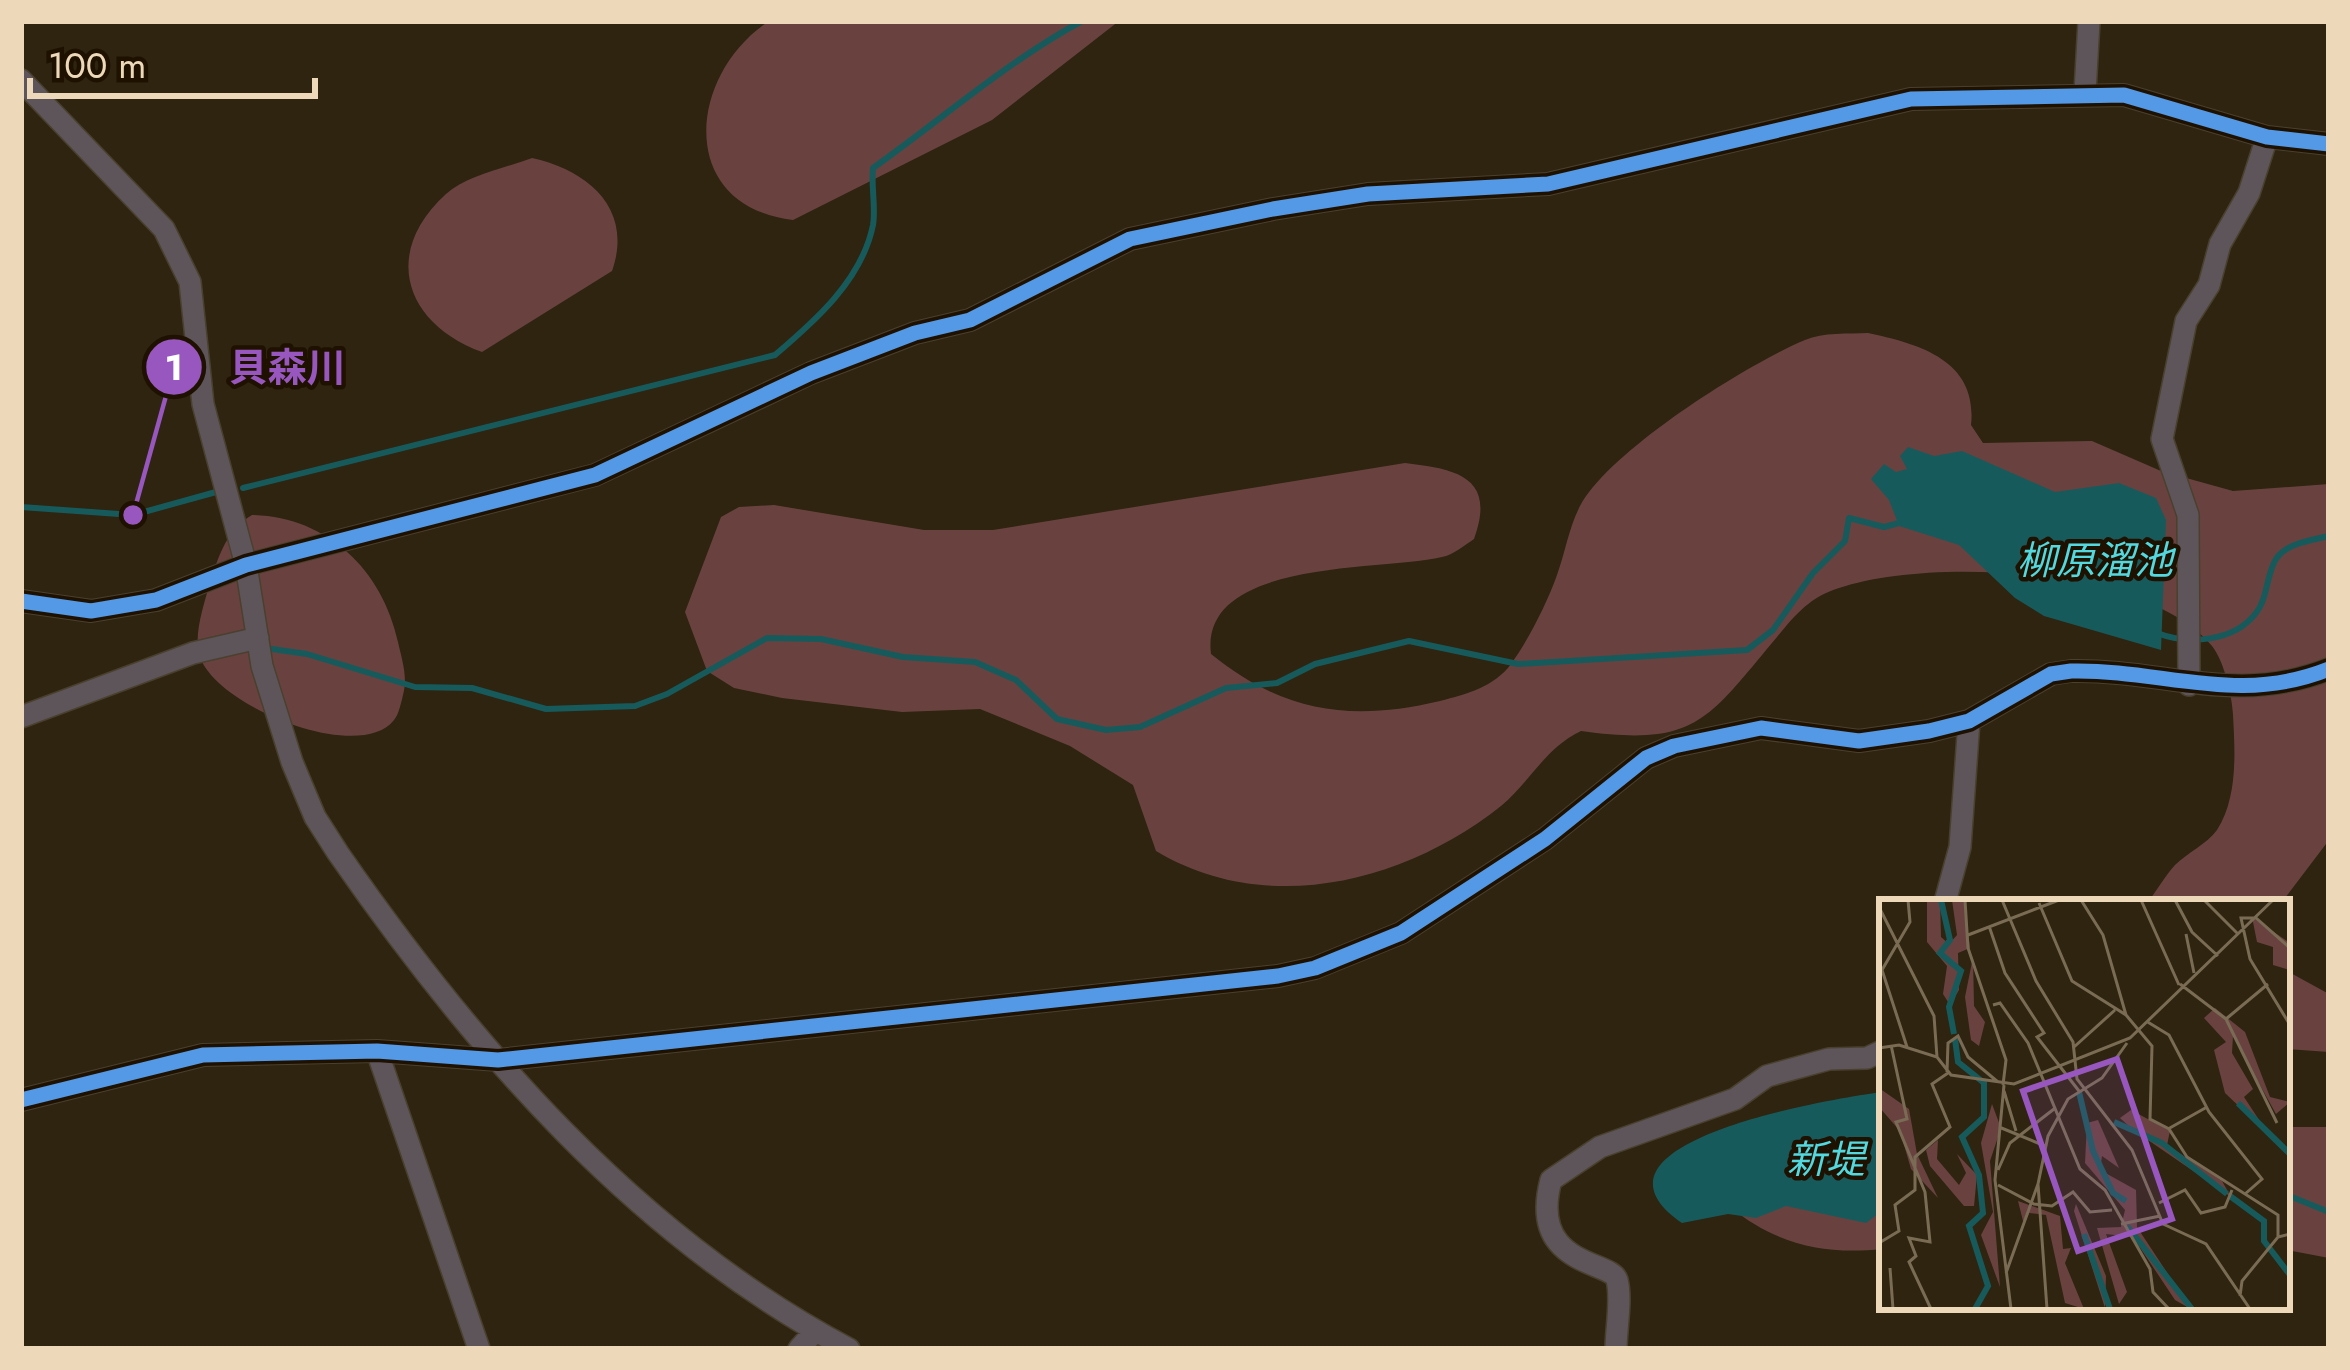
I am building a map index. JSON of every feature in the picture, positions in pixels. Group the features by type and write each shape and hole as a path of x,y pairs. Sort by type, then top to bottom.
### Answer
{"street":[{"path":"2085,92 2090,21"},
{"path":"21,80 164,229 190,282 203,404 247,565 258,638 292,762 315,817 362,888 498,1060 619,1189 815,1331 849,1349"},
{"path":"21,601 91,611 156,600 247,565 595,475 811,373 915,333 970,320 1130,239 1368,194 1548,184 1910,99 2085,92 2161,103 2267,137 2329,144"},
{"path":"2188,685 2188,515 2162,439 2186,321 2209,285 2267,137"},
{"path":"21,717 193,653 258,638"},
{"path":"21,1100 203,1055 377,1052 498,1060 1316,968 1401,934 1545,839 1646,758 1674,746 1761,728 1859,741 1969,721 2051,674 2071,671 2237,689 2305,679 2329,669"},
{"path":"1946,899 1960,847 1969,721"},
{"path":"377,1052 479,1349"},
{"path":"1616,1349 1617,1280 1608,1270 1579,1263 1561,1246 1549,1212 1551,1180 1600,1148 1735,1099 1767,1076 1879,1052"},
{"path":"799,1349 815,1331"}],"shaded area":[{"path":"769,21 1119,21 992,120 793,220 755,210 728,191 712,165 706,136 710,104 722,73 742,44"},
{"path":"532,158 571,172 601,195 617,228 612,271 482,352 456,340 420,305 411,285 413,240 426,217 455,187"},
{"path":"1868,333 1907,343 1941,359 1965,385 1971,425 1983,443 2092,441 2161,471 2233,491 2329,484 2329,840 2284,899 2150,899 2175,865 2213,835 2224,817 2234,774 2231,698 2216,652 2181,620 2139,599 2090,585 1980,572 1879,578 1839,588 1797,614 1733,689 1696,721 1651,735 1581,731 1558,746 1501,806 1422,855 1333,882 1288,886 1243,883 1198,871 1156,851 1133,785 1070,746 980,709 902,712 734,688 707,671 685,612 721,517 739,507 774,505 924,530 993,530 1405,463 1467,480 1480,501 1474,539 1442,557 1300,575 1264,585 1234,600 1215,623 1211,654 1265,689 1320,708 1377,711 1440,701 1488,684 1511,664 1548,597 1580,506 1619,460 1716,389 1780,352 1820,336"},
{"path":"252,515 304,525 327,537 365,570 379,592 398,642 405,682 396,718 376,732 351,736 288,723 230,692 199,654 199,628 213,573 236,528"},
{"path":"2290,973 2329,994 2329,1052 2290,1049"},
{"path":"1879,1121 1879,1249 1801,1244 1765,1230 1730,1207"},
{"path":"2290,1127 2329,1127 2329,1258 2290,1251"}],"water":[{"name":"柳原溜池","path":"1908,447 1934,456 1962,451 2055,492 2119,483 2156,498 2166,520 2161,650 2044,616 2015,598 1959,545 1899,526 1889,500 1871,479 1884,464 1896,472 1907,469 1900,456"},
{"name":"新堤","path":"1879,1093 1879,1213 1866,1223 1786,1206 1756,1218 1728,1214 1682,1223 1655,1194 1657,1169 1682,1148 1721,1129"}],"waterway":[{"path":"243,488 775,355 821,313 859,264 873,225 873,168 1002,72 1082,21"},
{"path":"21,507 133,515 216,492"},
{"path":"265,648 307,654 415,687 472,688 546,709 635,706 667,694 767,638 821,639 903,657 975,662 1016,680 1057,719 1106,730 1140,727 1226,688 1277,683 1315,664 1409,641 1518,664 1747,650 1773,630 1813,573 1845,541 1849,518 1884,527 1899,523"},
{"path":"2157,633 2196,640 2236,630 2260,607 2280,554 2329,536"},
{"path":"2290,1196 2329,1212"}],"cycle path":[{"path":"21,601 91,611 156,600 246,565 595,475 811,373 915,333 970,320 1130,239 1273,209 1368,194 1548,184 1911,99 2124,95 2267,137 2329,144"},
{"path":"21,1100 203,1055 377,1051 498,1060 1278,976 1315,968 1401,933 1545,839 1646,758 1674,746 1761,728 1859,741 1929,731 1969,721 2051,674 2071,671 2262,685 2329,669"}],"place":[{"name":"貝森川","path":"133,515"}]}
